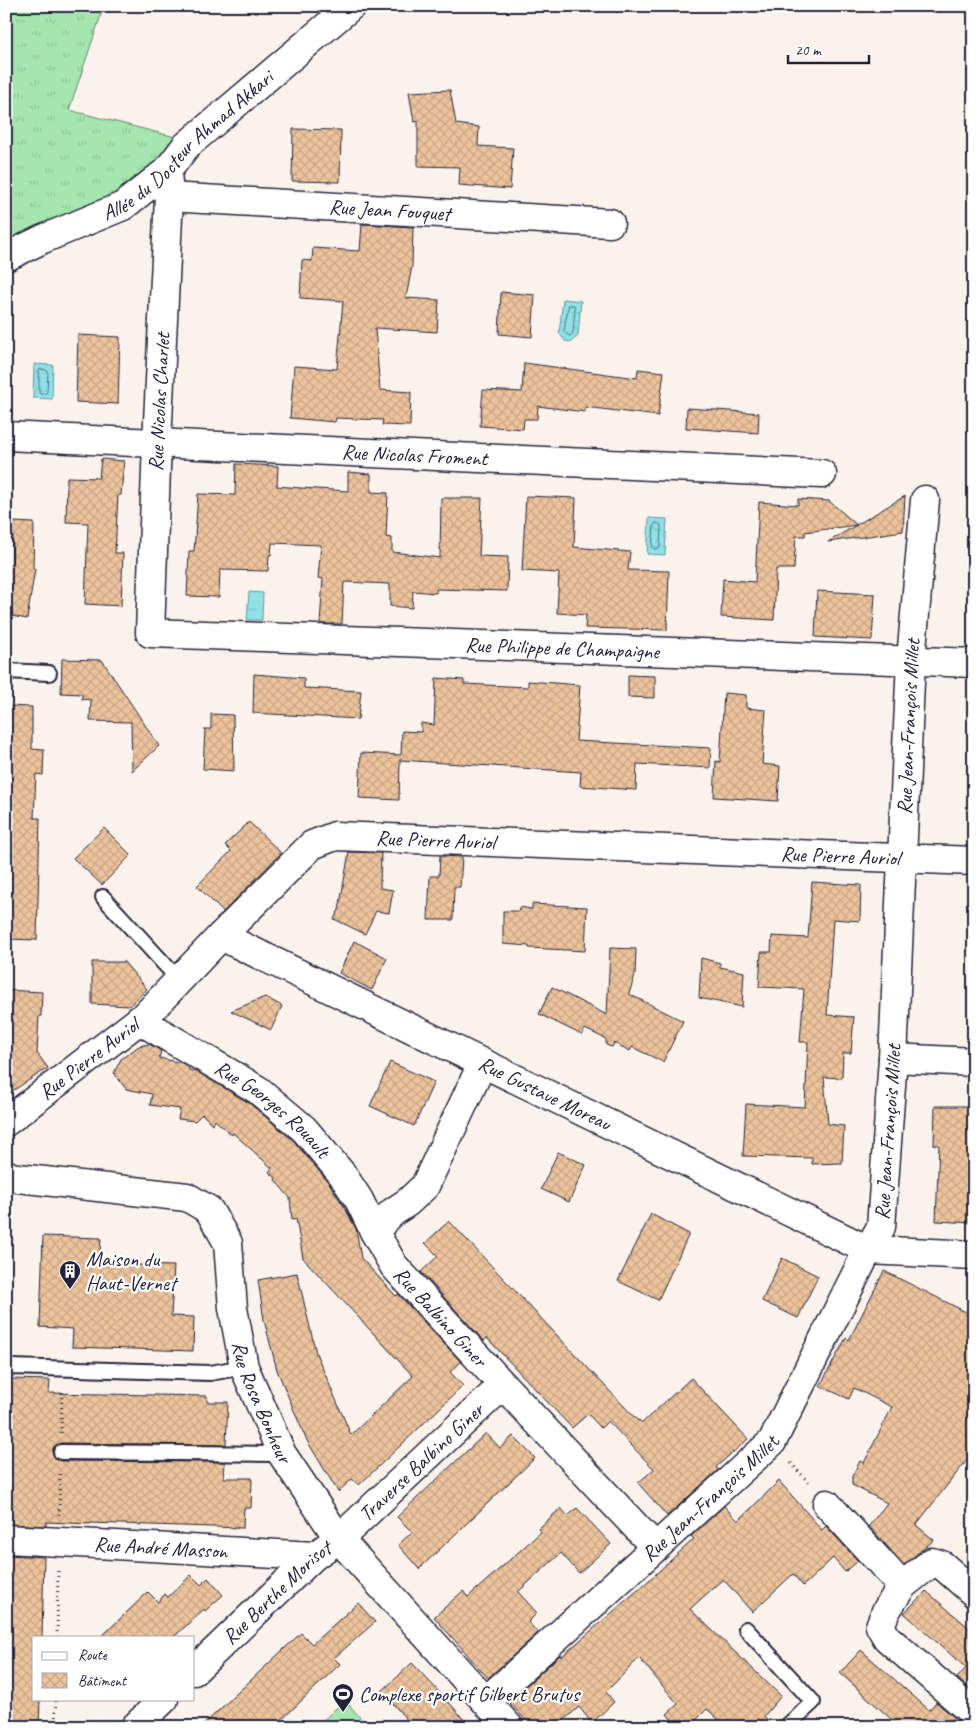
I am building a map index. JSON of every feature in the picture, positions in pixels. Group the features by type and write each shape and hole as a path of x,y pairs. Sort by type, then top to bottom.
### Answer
{"street":[{"name":"Allée du Docteur Ahmad Akkari","path":"6,257 43,239 123,206 167,170 186,146 351,6"},
{"name":"Rue Nicolas Charlet","path":"150,633 169,197 167,170"},
{"name":"Rue Jean Fouquet","path":"169,197 610,223"},
{"name":"Rue Nicolas Froment","path":"6,436 822,474"},
{"name":"Rue Jean-François Millet","path":"486,1701 772,1442 881,1227 893,1058 910,660 925,500"},
{"name":"Rue Philippe de Champaigne","path":"150,633 974,663"},
{"name":"Rue Pierre Auriol","path":"6,1122 139,1020 312,845 335,836 974,861"},
{"name":"Rue Gustave Moreau","path":"221,936 868,1250"},
{"name":"Rue Georges Rouault","path":"139,1020 258,1090 304,1129 342,1174 359,1200 374,1231"},
{"path":"893,1058 974,1062"},
{"path":"374,1231 393,1212 408,1202 425,1186 482,1064"},
{"name":"Rue Rosa Bonheur","path":"6,1174 9,1177 187,1197 209,1210 228,1242 233,1308 244,1367 282,1454 339,1540 509,1727"},
{"name":"Rue Balbino Giner","path":"374,1231 394,1266 502,1385 655,1547"},
{"path":"868,1250 974,1255"},
{"name":"Traverse Balbino Giner","path":"339,1540 502,1385"},
{"path":"827,1504 902,1586"},
{"name":"Rue André Masson","path":"6,1539 314,1556"},
{"name":"Rue Berthe Morisot","path":"195,1669 314,1556 339,1540"},
{"path":"974,1593 942,1565 932,1562 902,1586 886,1611 880,1626 887,1638 974,1714"},
{"path":"135,1727 163,1700"}],"lane":[{"path":"6,671 49,673"},
{"path":"103,897 179,980"},
{"path":"6,1368 210,1373 244,1367"},
{"path":"61,1452 282,1454"},
{"path":"746,1629 813,1702 786,1727"}],"path":[{"path":"57,1636 63,1368"},
{"path":"772,1442 827,1504"},
{"path":"55,1727 56,1700"}],"green space":[{"path":"6,6 104,6 69,110 179,138 160,164 118,197 6,246"},
{"name":"Complexe sportif Gilbert Brutus","path":"345,1700 368,1727 316,1727"}],"water":[{"path":"563,299 581,301 578,336 571,342 565,341 559,333"},
{"path":"34,364 53,365 52,399 33,398"},
{"path":"649,518 667,519 665,555 647,554"},
{"path":"249,592 263,593 262,620 247,620"}],"building":[{"path":"450,90 456,124 479,127 478,146 513,148 510,189 459,185 460,167 418,166 418,121 414,122 409,92"},
{"path":"293,129 341,130 340,182 292,181"},
{"path":"362,224 413,227 412,266 406,298 439,300 437,332 375,328 380,390 411,392 410,426 382,425 383,420 336,418 335,422 290,418 294,366 337,369 343,301 300,298 302,260 312,261 313,248 360,251"},
{"path":"501,292 535,295 532,337 499,334"},
{"path":"78,335 120,337 118,404 76,402"},
{"path":"524,363 637,378 638,369 664,372 658,416 585,407 585,412 538,406 537,419 524,419 523,429 480,426 483,390 522,392"},
{"path":"687,408 759,413 758,433 686,428"},
{"path":"101,459 124,461 121,495 118,495 115,553 123,553 121,606 85,604 88,523 66,522 67,477 99,478"},
{"path":"236,464 278,466 277,486 301,488 348,491 348,472 371,474 371,492 388,493 386,537 392,538 392,552 440,558 441,498 482,498 479,556 508,557 507,591 436,589 436,593 413,591 412,608 390,606 390,584 344,582 342,624 320,624 323,579 318,578 321,545 272,543 268,571 220,570 219,597 187,596 189,551 194,551 198,494 235,495"},
{"path":"526,496 576,498 574,547 630,552 628,570 669,571 667,630 585,628 586,615 557,613 559,573 522,571"},
{"path":"905,496 903,531 828,542"},
{"path":"798,499 829,501 857,525 805,532 805,536 796,536 794,569 776,569 774,620 721,617 723,579 755,582 759,502 798,505"},
{"path":"13,522 34,523 33,569 35,569 27,619 6,615 6,564 12,565"},
{"path":"817,591 875,594 872,640 815,637"},
{"path":"62,659 102,660 159,746 132,771 131,722 90,721 91,700 82,699 82,694 61,693"},
{"path":"254,674 304,678 304,688 361,691 358,719 253,713"},
{"path":"628,675 655,676 655,698 628,697"},
{"path":"436,678 464,680 464,684 528,687 528,681 580,685 576,741 711,748 710,768 637,764 636,790 580,786 581,772 400,760 399,800 359,798 361,753 401,755 402,731 421,732 421,723 434,725"},
{"path":"724,693 746,695 746,708 766,710 762,764 780,766 778,801 714,797 716,761 720,762"},
{"path":"6,706 32,707 32,749 44,750 43,775 36,774 34,818 40,818 37,940 6,939"},
{"path":"211,714 233,715 234,771 203,769 205,729 211,729"},
{"path":"249,822 281,853 223,912 197,886 231,851 225,845"},
{"path":"104,828 131,855 102,885 73,858"},
{"path":"349,852 381,853 380,888 393,890 389,913 376,911 365,934 334,919 339,910"},
{"path":"440,856 462,857 460,887 454,887 453,920 428,920 430,876 439,876"},
{"path":"812,882 861,885 860,921 833,919 827,1015 854,1017 851,1053 843,1053 842,1078 824,1077 828,1124 844,1126 842,1163 812,1164 812,1158 743,1156 746,1104 805,1107 808,1042 800,1042 804,989 759,987 761,952 771,952 772,936 808,938"},
{"path":"532,904 587,907 585,951 529,948 529,946 503,944 503,911 519,911 519,907 532,909"},
{"path":"354,941 387,958 372,990 339,973"},
{"path":"610,948 636,949 635,975 629,994 683,1021 663,1062 632,1047 630,1051 614,1043 612,1047 606,1045 606,1039 585,1029 582,1035 539,1014 552,987 607,1015"},
{"path":"701,958 720,963 720,967 744,972 742,1007 699,998"},
{"path":"92,962 124,962 147,989 129,1006 92,1004"},
{"path":"6,990 42,992 37,1053 48,1068 6,1095"},
{"path":"265,997 282,1006 271,1030 231,1011"},
{"path":"149,1044 161,1051 159,1058 182,1063 189,1067 188,1069 199,1073 249,1103 293,1140 329,1183 345,1208 356,1229 361,1258 396,1296 398,1294 461,1362 450,1372 463,1386 359,1485 352,1479 338,1492 306,1439 277,1370 264,1320 258,1280 297,1273 316,1353 351,1435 413,1376 303,1258 296,1219 292,1220 290,1198 275,1180 276,1178 269,1172 272,1168 233,1133 232,1135 215,1120 212,1124 202,1114 195,1121 178,1119 180,1109 150,1105 152,1094 126,1089 114,1073 121,1059 139,1046"},
{"path":"390,1062 434,1082 414,1126 370,1106"},
{"path":"935,1106 974,1106 974,1223 936,1221 939,1145 934,1145"},
{"path":"558,1152 586,1165 569,1202 541,1189"},
{"path":"651,1214 689,1234 658,1300 618,1281"},
{"path":"449,1221 638,1421 642,1423 691,1378 748,1439 716,1467 718,1470 667,1516 638,1483 654,1469 608,1421 601,1428 588,1414 572,1428 487,1338 484,1341 421,1272 438,1256 425,1243"},
{"name":"Maison du Haut-Vernet","path":"43,1236 101,1238 99,1264 174,1266 171,1316 194,1317 193,1351 72,1347 73,1329 40,1327"},
{"path":"782,1258 818,1276 798,1318 762,1301"},
{"path":"884,1271 974,1316 974,1451 916,1525 934,1540 904,1565 869,1526 887,1503 852,1485 852,1476 860,1461 864,1463 892,1407 854,1388 849,1399 820,1386 846,1338 849,1340"},
{"path":"9,1379 50,1380 49,1393 207,1396 207,1402 228,1402 226,1445 61,1443 54,1447 52,1452 56,1459 61,1461 225,1462 224,1478 252,1478 251,1508 244,1508 243,1528 46,1522 46,1526 9,1524 10,1505 6,1505"},
{"path":"486,1433 500,1448 513,1436 535,1458 419,1569 398,1545 412,1532 397,1517"},
{"path":"779,1481 822,1530 826,1526 858,1561 845,1572 833,1558 803,1586 793,1574 752,1612 723,1579 690,1609 781,1696 764,1716 774,1727 727,1727 707,1709 689,1727 678,1727 667,1714 678,1704 639,1658 606,1692 614,1702 592,1723 579,1707 556,1727 532,1727 510,1703 560,1655 561,1657 694,1539 691,1536 724,1506 738,1521"},
{"path":"561,1508 568,1516 577,1508 611,1544 579,1573 561,1553 518,1592 537,1613 528,1622 538,1633 488,1678 434,1617 463,1591 468,1597 541,1532 538,1529"},
{"path":"8,1555 44,1557 42,1636 32,1636 32,1700 40,1700 39,1727 6,1727 6,1582"},
{"path":"191,1575 201,1585 208,1578 223,1595 205,1611 204,1609 175,1636 102,1636 148,1592 158,1602 165,1594 168,1597"},
{"path":"926,1591 974,1632 974,1693 957,1678 966,1668 904,1613"},
{"path":"358,1603 375,1622 334,1658 340,1664 274,1727 201,1727 301,1633 312,1644"},
{"path":"861,1650 929,1710 936,1702 954,1717 947,1725 949,1727 900,1727 840,1673"},
{"path":"412,1663 470,1727 413,1727 382,1691"}],"place":[{"name":"Maison du Haut-Vernet","path":"70,1290"},
{"name":"Complexe sportif Gilbert Brutus","path":"343,1713"}]}
